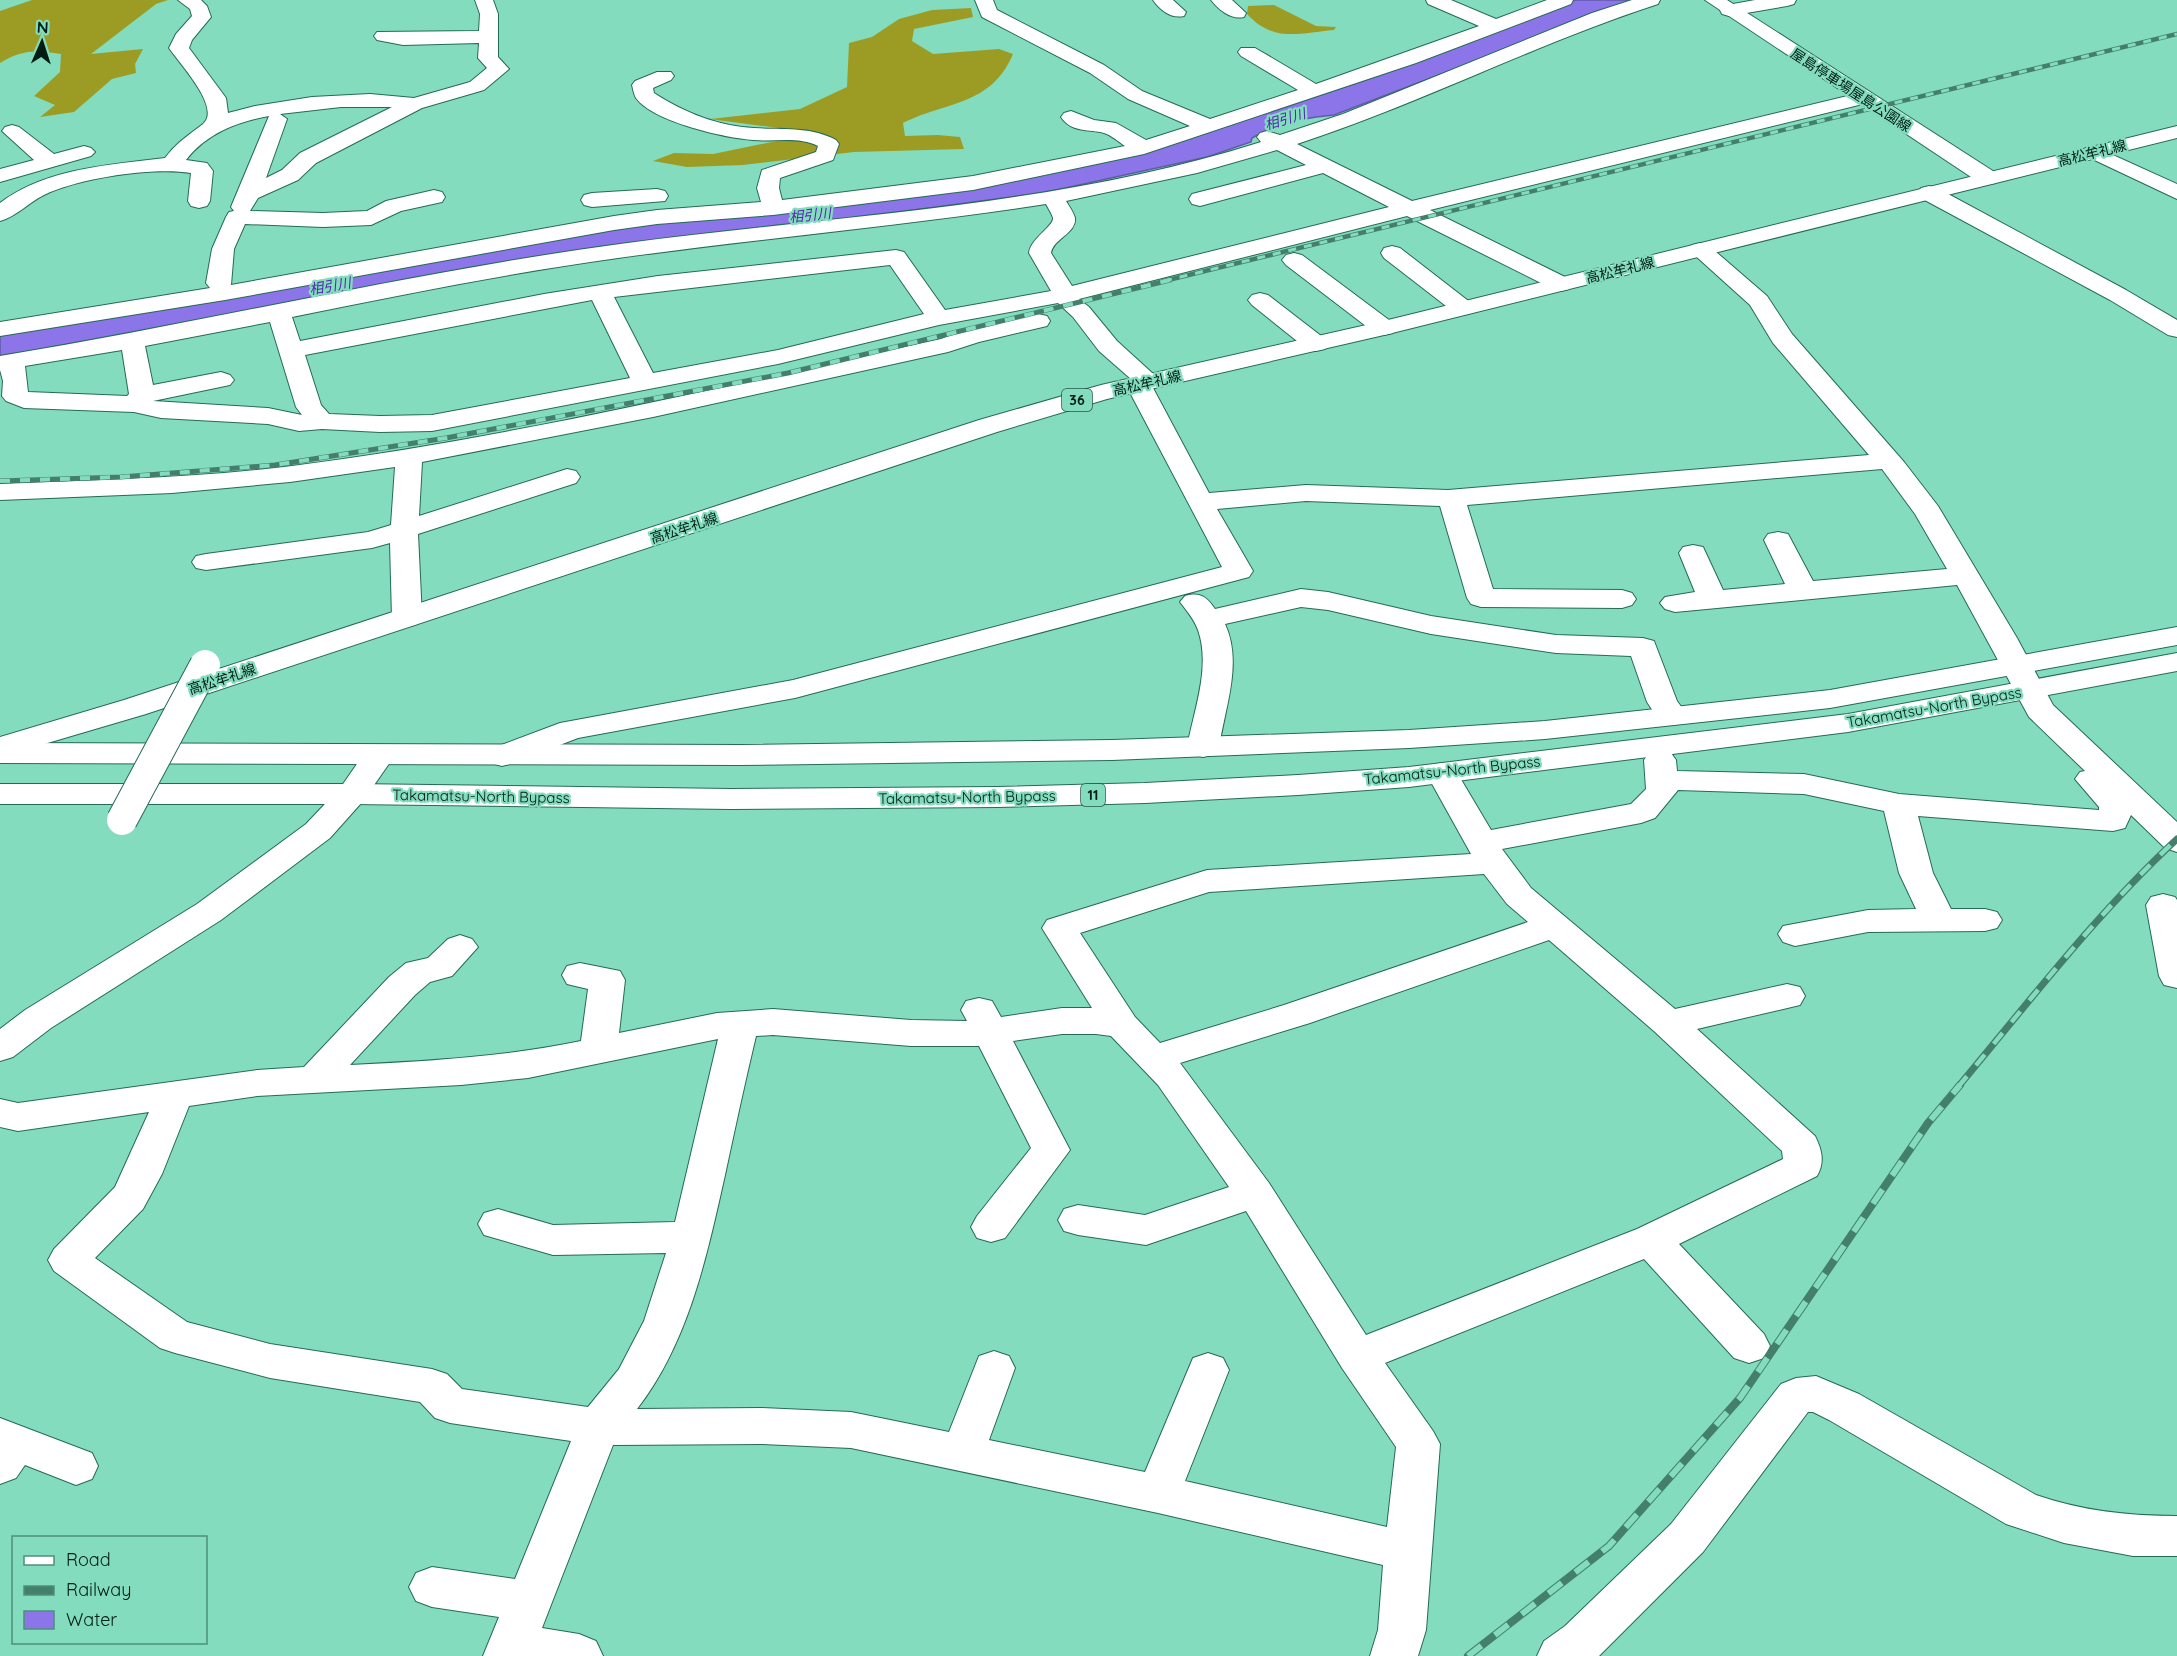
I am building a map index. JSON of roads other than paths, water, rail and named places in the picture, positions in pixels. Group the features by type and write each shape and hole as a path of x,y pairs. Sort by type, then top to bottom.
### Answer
{"main road":[{"path":"187,0 198,6 202,17 183,38 178,48 216,98 218,115 214,126"},
{"path":"249,194 290,175 308,158 415,104 477,86 499,69 488,58 489,14 484,0"},
{"path":"984,0 989,13 1097,69 1135,95 1271,139 1561,284"},
{"path":"1162,0 1177,12"},
{"path":"1221,0 1237,13"},
{"path":"1435,0 1496,26"},
{"path":"0,329 225,293 614,223 657,217 773,208 973,183 1144,148 1224,123 1564,0"},
{"path":"221,380 138,399 24,400 15,396 16,381 6,362 522,266 598,254 913,217 1053,196 1194,168 1478,66 1599,17 1651,0"},
{"path":"1721,5 1787,0"},
{"name":"屋島停車場屋島公園線","path":"1721,5 1988,178"},
{"path":"384,36 403,39 489,37"},
{"path":"1248,52 1314,91"},
{"path":"664,76 642,85 645,96 678,117 722,130 806,136 822,139 828,144 826,156 782,169 770,175 768,188 773,208"},
{"path":"0,492 172,485 290,474 409,457 653,410 948,345 1073,303 1411,209 1634,152 1863,98"},
{"path":"172,164 183,147 214,126 259,113 300,105 395,100 415,104"},
{"path":"1071,117 1090,126 1109,127 1144,148"},
{"path":"225,293 218,283 223,249 249,194 276,119"},
{"path":"12,131 49,161"},
{"name":"高松牟礼線","path":"0,747 135,707 988,426 1144,383 1384,328 2177,132"},
{"path":"0,178 84,152"},
{"path":"2093,152 2177,192"},
{"path":"9,204 79,177 172,164 199,168 202,171 199,201"},
{"path":"1199,199 1325,166"},
{"path":"0,178 23,191 9,204"},
{"path":"1929,193 2118,295 2177,330"},
{"path":"592,201 657,196"},
{"path":"502,756 571,730 795,689 1239,571 1200,502 1144,383 1108,346 1073,303 1040,253 1041,244 1063,225 1064,218 1053,196"},
{"path":"237,217 323,220 371,218 394,206 434,197"},
{"path":"614,223 615,199"},
{"path":"1663,780 1804,784 1899,804 2112,821 2116,805 2038,721 2029,689 1929,512 1782,338 1759,302 1744,286 1700,250"},
{"path":"1392,253 1463,308"},
{"path":"292,350 544,301 658,283 896,257 939,318"},
{"path":"1294,260 1384,328"},
{"path":"600,292 645,382"},
{"path":"1260,300 1316,344"},
{"path":"138,399 160,410 268,416 299,423 432,423 778,357 939,318 1073,303"},
{"path":"279,313 309,407 322,422"},
{"path":"132,340 138,399"},
{"path":"407,618 404,530 409,457"},
{"path":"1200,502 1306,493 1451,498 1888,461"},
{"path":"206,562 372,540 567,477"},
{"path":"1451,498 1481,598 1622,599"},
{"path":"1778,540 1803,591"},
{"path":"1693,553 1712,599"},
{"path":"1675,603 1964,576"},
{"path":"1183,586 1208,619 1215,636 1217,669 1203,747"},
{"path":"1208,619 1301,598 1328,601 1431,625 1556,644 1643,647 1662,702 1672,716"},
{"name":"Takamatsu-North Bypass","path":"0,753 502,756 972,753 1203,747 1500,733 1830,699 2029,689 2177,636"},
{"name":"Takamatsu-North Bypass","path":"0,794 352,794 731,799 997,797 1145,793 1298,785 1442,773 1848,723 2177,662"},
{"path":"2029,689 2177,841"},
{"path":"1394,1656 1402,1630 1418,1444 1356,1356 1255,1193 1171,1076 1122,1026 1059,928 1207,881 1487,853 1629,816 1643,811 1662,791 1663,780 1656,746"},
{"path":"0,1048 38,1019 210,912 318,831 352,794 380,755"},
{"path":"1356,1356 1651,1240 1803,1166 1801,1146 1668,1023 1519,896 1487,853 1442,773"},
{"path":"1899,804 1916,873 1939,920"},
{"path":"2163,905 2177,976"},
{"path":"1795,934 1868,921 1985,920"},
{"path":"1154,1058 1297,1014 1554,926"},
{"path":"315,1079 402,986 419,972 439,968 460,947"},
{"path":"580,975 607,980 598,1050"},
{"path":"1668,1023 1787,996"},
{"path":"985,1021 1096,1021 1122,1026"},
{"path":"0,1113 18,1117 256,1083 461,1072 528,1065 717,1026 773,1023 910,1033 975,1034 985,1021"},
{"path":"985,1021 1051,1150 991,1227"},
{"path":"579,1656 508,1650 598,1427 634,1381 665,1322 691,1237 740,1024"},
{"path":"175,1095 142,1174 129,1198 68,1260 176,1336 270,1361 432,1386 450,1405 598,1427 762,1426 851,1430 1158,1494 1407,1551"},
{"path":"1078,1220 1146,1230 1255,1193"},
{"path":"498,1224 553,1240 691,1237"},
{"path":"1651,1240 1749,1346"},
{"path":"963,1453 994,1368"},
{"path":"1158,1494 1208,1370"},
{"path":"1561,1656 1582,1641 1687,1538 1796,1396 1816,1394 1844,1407 2022,1510 2064,1524 2133,1536 2177,1536"},
{"path":"6,1448 76,1466"},
{"path":"432,1587 527,1601"}],"street":[{"path":"122,820 205,665"}],"water":[{"name":"相引川","path":"1575,0 1635,0 1334,115 1313,117 1281,125 1252,138 1251,142 1207,157 1047,192 810,224 0,356 0,335 414,262 669,221 981,186 1295,102 1370,78"}],"railway":[{"path":"1164,281 2177,34"},
{"path":"0,481 121,477 275,465 446,438 788,373 1170,280"},
{"path":"1958,1087 2091,928 2177,839"},
{"path":"1468,1656 1609,1546 1740,1398 1928,1123 1960,1085"}]}
